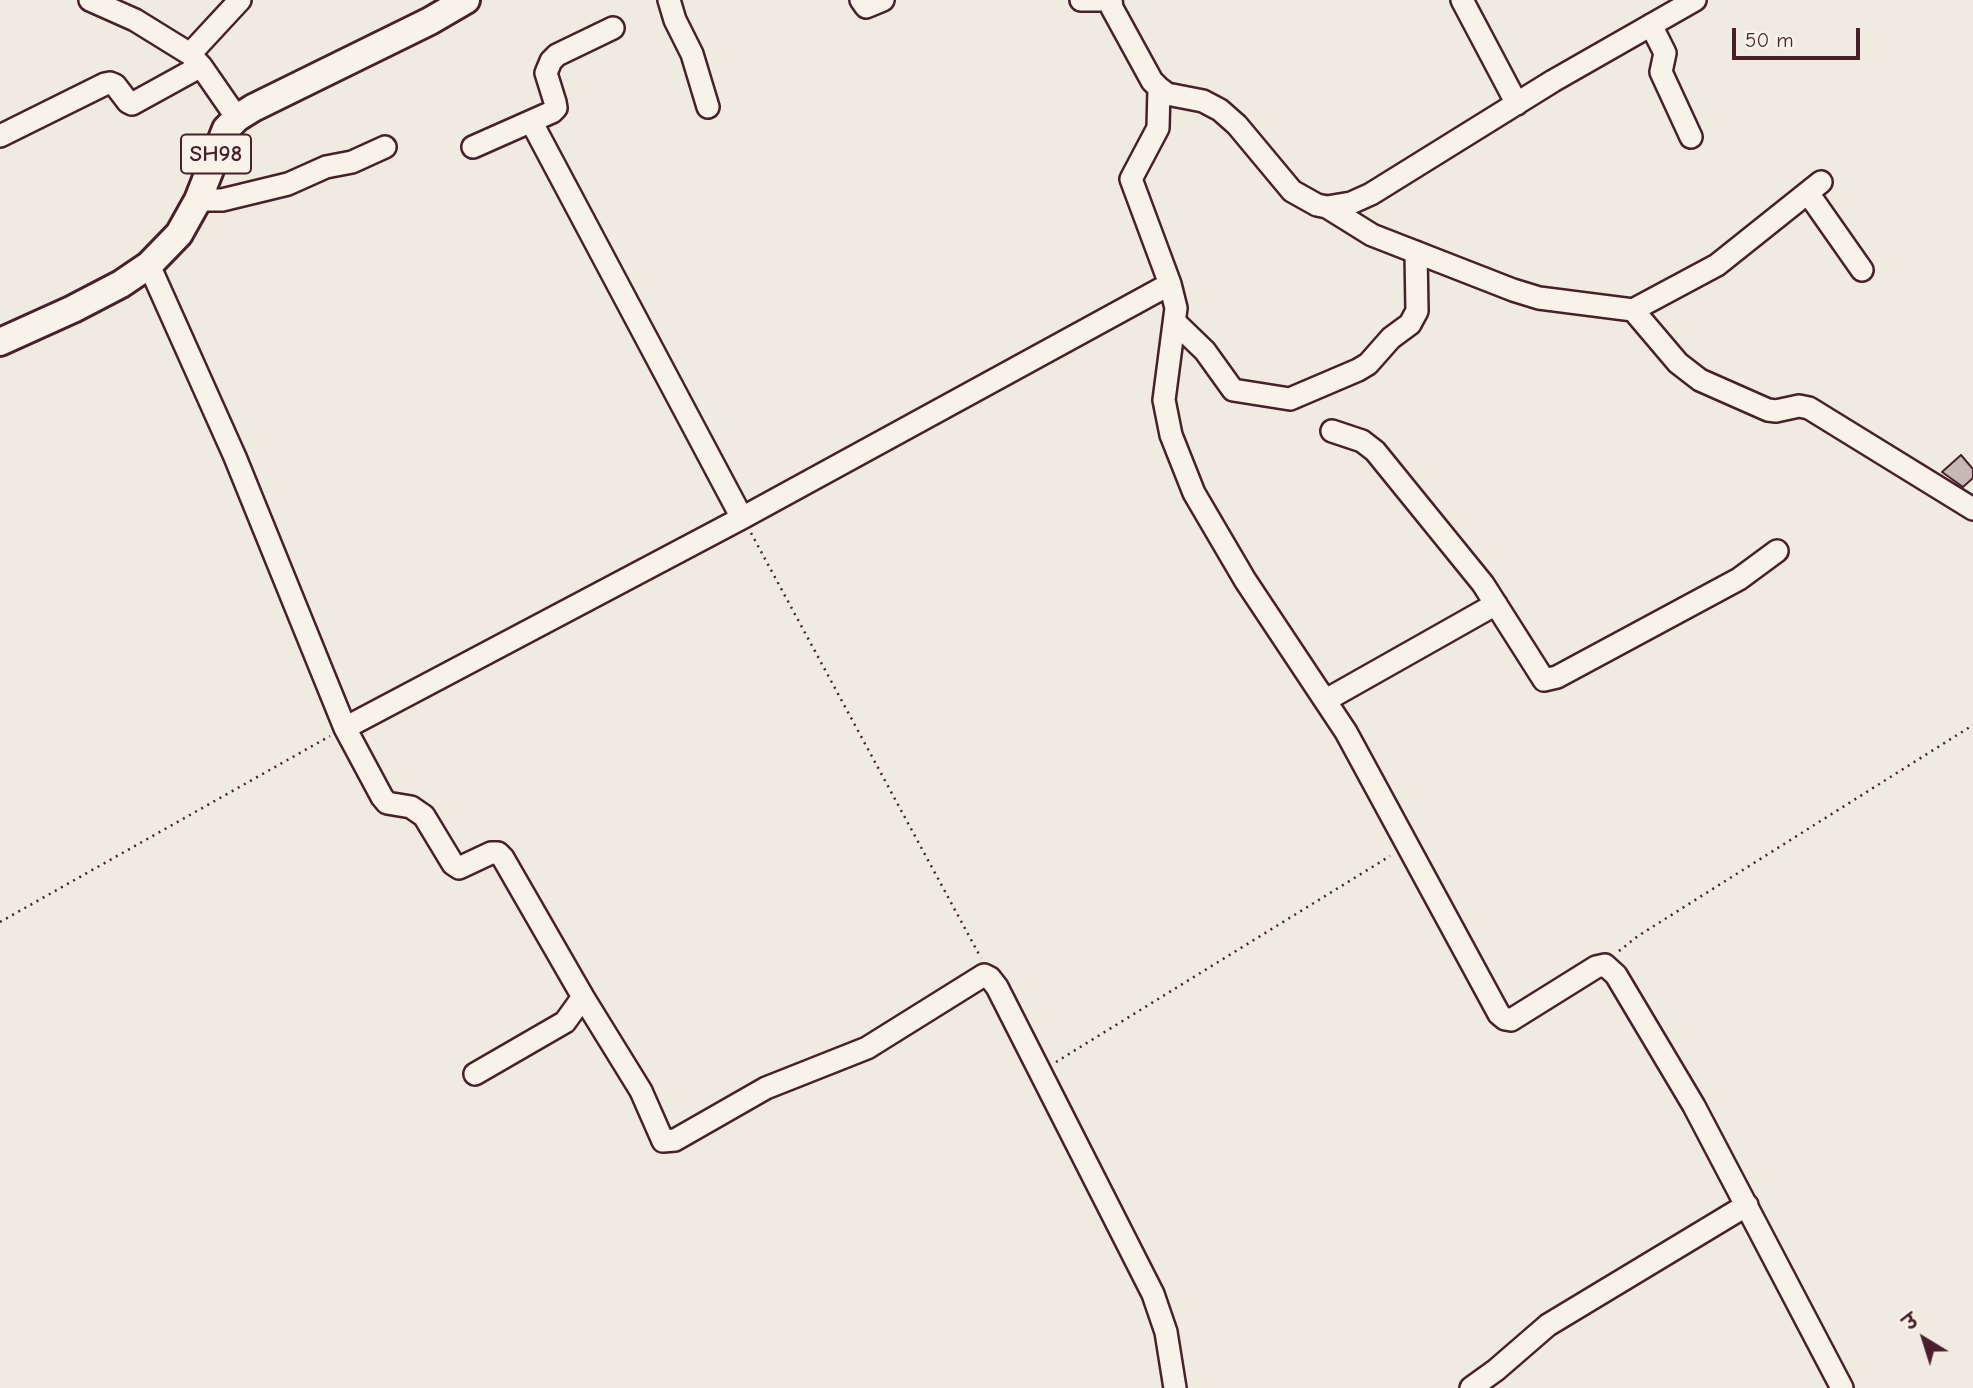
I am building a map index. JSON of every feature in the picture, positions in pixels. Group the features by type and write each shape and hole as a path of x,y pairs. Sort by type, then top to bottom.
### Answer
{"main road":[{"name":"SH98","path":"0,342 74,309 121,284 149,265 178,234 198,200 226,129 237,118 466,0"}],"street":[{"path":"90,0 135,20 196,60 237,118"},
{"path":"0,136 105,84 115,85 132,104 196,60 240,0"},
{"path":"669,0 691,54 708,107"},
{"path":"862,0 866,7 883,0"},
{"path":"1081,0 1111,0 1112,8 1159,88 1167,94 1203,101 1220,110 1237,125 1292,191 1317,205 1327,207 1351,203 1371,194 1517,104 1695,0"},
{"path":"1462,0 1517,104"},
{"path":"1651,25 1665,54 1661,72 1691,137"},
{"path":"473,147 552,112 555,108 546,73 551,61 613,28"},
{"path":"1159,88 1158,128 1131,179 1170,284 1176,308 1164,400 1168,427 1181,466 1214,530 1326,700 1499,1014 1511,1020 1596,967 1605,965 1616,975 1693,1106 1842,1388"},
{"path":"532,123 742,518"},
{"path":"198,200 222,200 288,184 326,167 352,162 385,147"},
{"path":"1327,207 1359,228 1525,294 1633,310 1717,265 1814,187 1862,270"},
{"path":"1175,322 1205,351 1233,390 1290,399 1368,364 1391,338 1410,324 1417,311 1416,252"},
{"path":"149,265 230,446 345,728 387,803 411,807 425,816 453,864 459,868 491,853 498,853 641,1091 663,1141 675,1140 759,1091 867,1048 984,975 997,987 1153,1294 1166,1332 1175,1388"},
{"path":"345,728 742,518 1170,284"},
{"path":"1633,310 1678,363 1700,380 1768,410 1799,406 1808,408 1973,509"},
{"path":"1332,431 1362,441 1374,450 1471,568 1544,680 1550,680 1740,579 1777,551"},
{"path":"1326,700 1496,604"},
{"path":"475,1074 565,1022 583,998"},
{"path":"1471,1388 1548,1325 1747,1205"}],"path":[{"path":"742,518 982,959 984,975"},
{"path":"1605,965 1638,936 1973,725"},
{"path":"0,922 345,728"},
{"path":"1042,1072 1406,846"}],"building":[{"path":"1961,455 1973,469 1973,478 1963,487 1942,472"}]}
